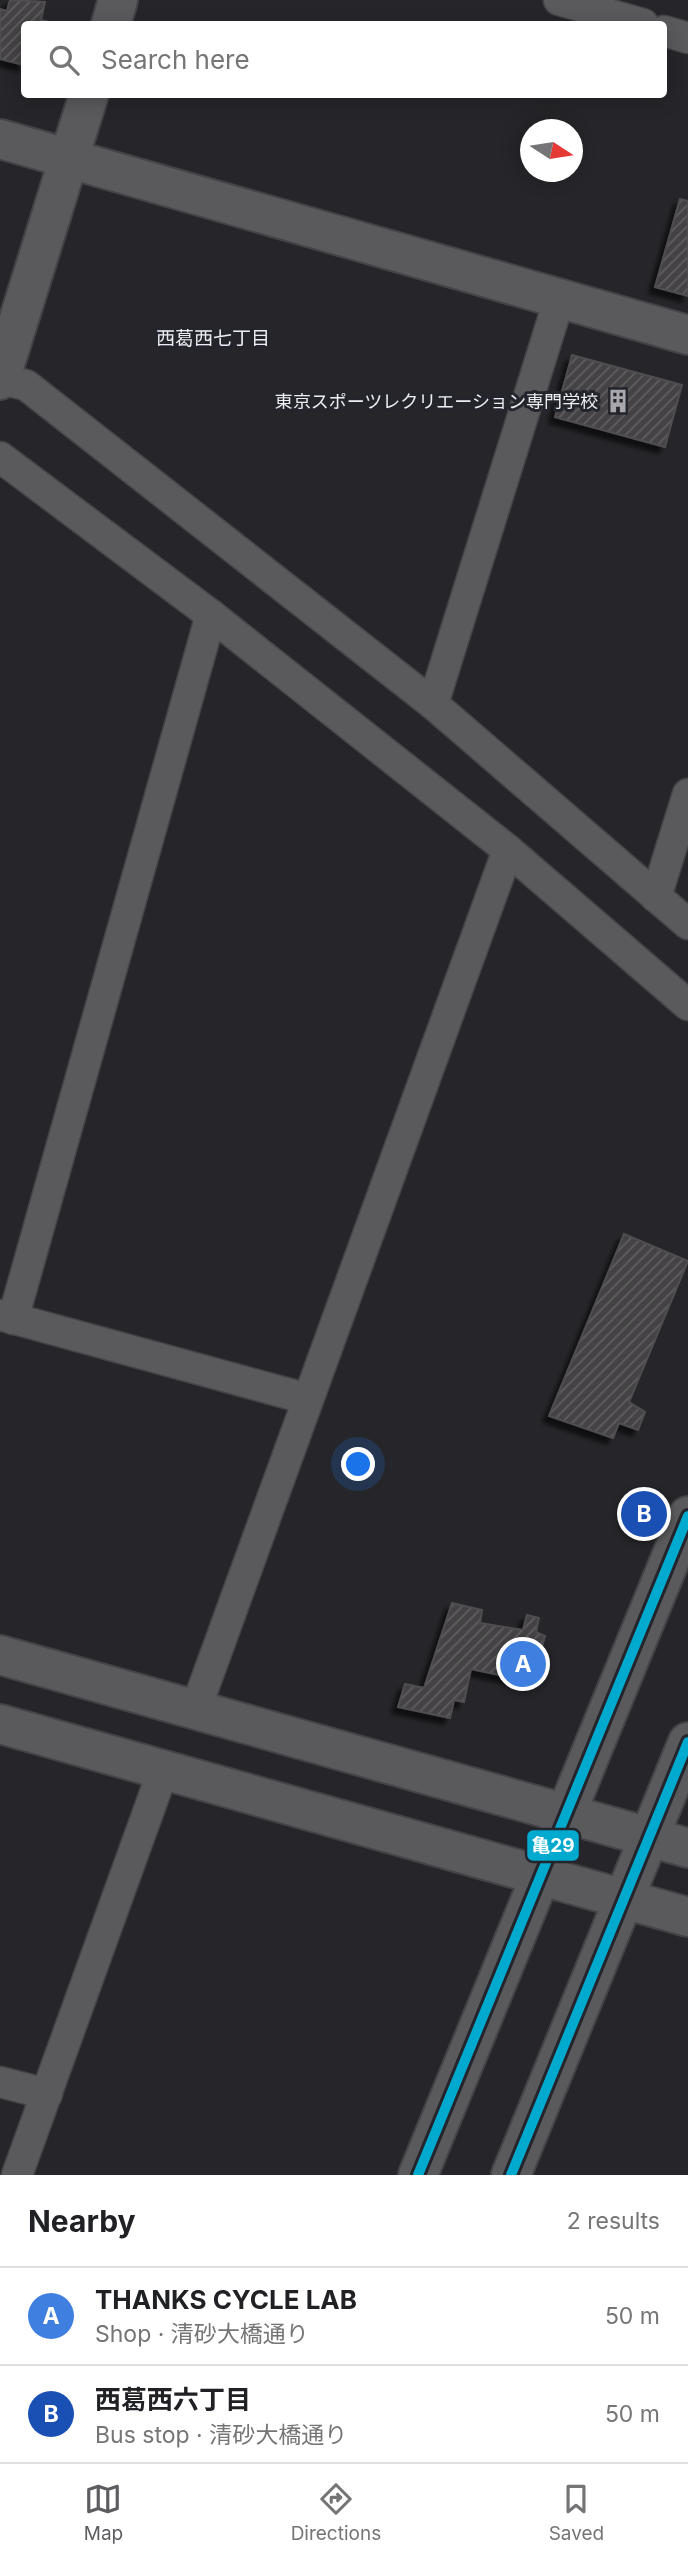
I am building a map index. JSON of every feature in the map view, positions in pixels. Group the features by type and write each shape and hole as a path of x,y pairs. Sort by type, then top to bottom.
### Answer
{"street":[{"path":"112,21 118,0"},
{"path":"559,0 647,20"},
{"path":"667,29 688,38"},
{"path":"88,98 0,380 26,385 433,704 688,924"},
{"path":"0,139 688,335"},
{"path":"433,704 559,300"},
{"path":"0,457 211,615 508,850 688,1006"},
{"path":"211,615 6,1317 308,1399"},
{"path":"656,897 688,794"},
{"path":"196,1708 508,850"},
{"path":"418,2175 564,1812 688,1516"},
{"path":"0,1655 688,1847"},
{"path":"0,1724 688,1917"},
{"path":"511,2175 688,1742"},
{"path":"17,2175 163,1771"},
{"path":"0,2082 47,2094"}],"building":[{"path":"10,0 45,2 41,20 45,21 21,21 21,64 0,59 0,9 7,11"},
{"path":"680,199 688,201 688,296 655,287"},
{"name":"東京スポーツレクリエーション専門学校","path":"572,355 682,385 665,447 555,417"},
{"path":"624,1234 688,1261 629,1402 645,1412 638,1430 619,1423 613,1438 549,1416"},
{"path":"452,1603 482,1610 480,1623 523,1630 527,1615 539,1618 536,1632 545,1636 532,1682 471,1669 464,1702 454,1700 450,1718 398,1707 405,1684 424,1688"}],"transit line":[{"name":"亀29","path":"418,2175 688,1516"},
{"name":"亀29","path":"511,2175 688,1742"}],"place":[{"name":"東京スポーツレクリエーション専門学校","path":"618,401"},
{"name":"西葛西六丁目","path":"644,1514"},
{"name":"THANKS CYCLE LAB","path":"523,1664"}],"district":[{"name":"西葛西七丁目","path":"213,338"}]}
